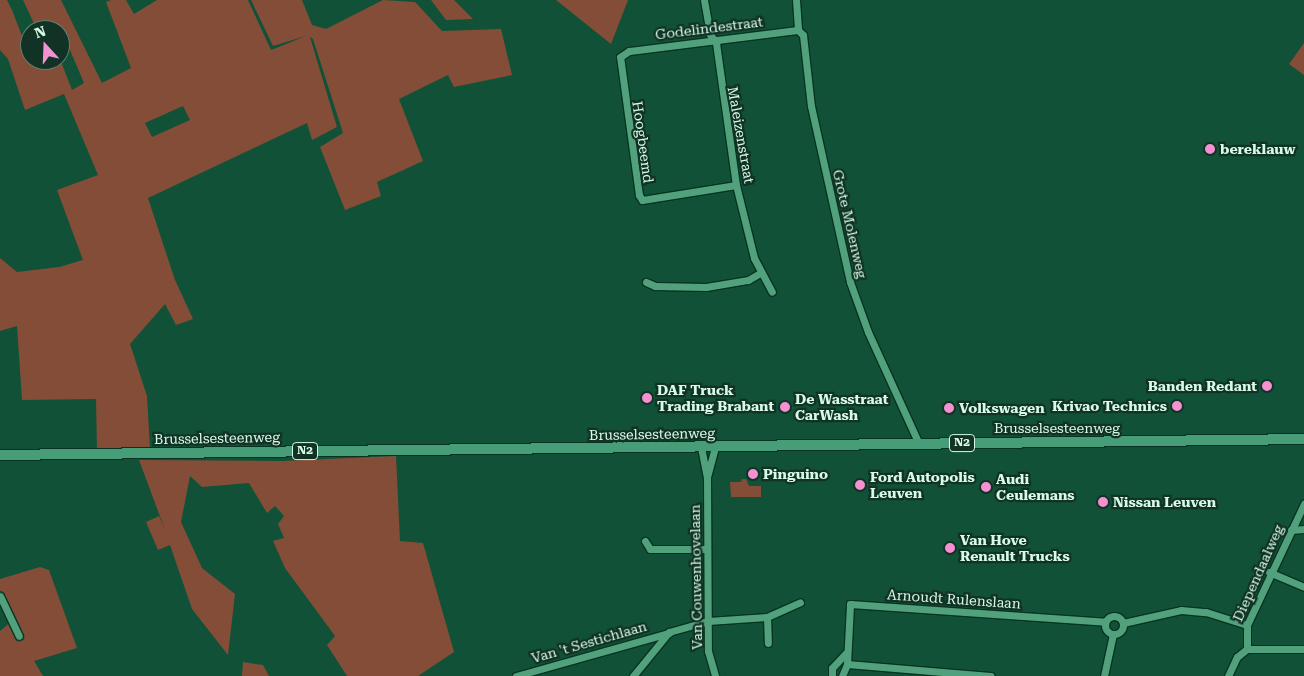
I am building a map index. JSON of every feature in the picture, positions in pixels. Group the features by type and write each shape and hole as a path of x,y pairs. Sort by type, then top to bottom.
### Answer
{"main road":[{"name":"Brusselsesteenweg","path":"0,454 1304,439"}],"street":[{"name":"Maleizenstraat","path":"704,0 710,34 715,40 736,185 760,273 772,292"},
{"name":"Grote Molenweg","path":"796,0 798,30 803,35 811,106 850,282 868,332 919,444"},
{"name":"Godelindestraat","path":"624,53 798,30"},
{"name":"Hoogbeemd","path":"624,53 620,64 639,195 642,200 736,185"},
{"path":"646,282 655,286 706,287 748,280 760,273"},
{"name":"Van Couwenhovelaan","path":"701,447 707,478 708,651 716,676"},
{"name":"Van Couwenhovelaan","path":"707,478 715,447"},
{"name":"Diependaalweg","path":"1247,649 1247,625 1269,572 1304,504"},
{"path":"1291,530 1304,529"},
{"path":"645,541 650,549 707,549"},
{"path":"1269,572 1304,587"},
{"path":"0,596 19,636"},
{"path":"768,643 767,617 800,602"},
{"name":"Arnoudt Rulenslaan","path":"847,664 846,653 850,604 1105,622 1114,616 1123,623 1180,610 1206,612 1247,625"},
{"name":"Van 't Sestichlaan","path":"516,676 708,621 767,617"},
{"path":"1105,622 1106,629 1112,634"},
{"path":"1112,634 1120,631 1123,623"},
{"path":"633,676 669,632"},
{"path":"1104,676 1112,634"},
{"path":"1228,676 1237,658 1247,649 1304,649"},
{"path":"832,676 832,668 846,653"},
{"path":"842,676 847,664 990,676"}],"shaded area":[{"path":"0,0 7,0 20,31 20,70 64,70 72,90 84,83 70,50 70,20 32,20 23,0 61,0 102,83 131,68 106,2 111,0 126,0 134,14 157,0 248,0 271,50 306,36 273,46 251,0 302,0 312,25 326,29 383,0 415,2 442,31 501,29 512,75 454,87 448,75 399,99 423,161 377,182 381,196 345,210 320,147 343,133 313,39 310,37 337,127 312,140 307,123 148,198 175,280 193,319 176,325 165,304 130,344 147,396 150,449 97,451 96,399 22,400 17,326 0,331 0,258 17,272 59,267 83,260 57,190 98,175 64,94 25,110 8,59 0,50","holes":["183,106 190,120 152,137 145,123"]},
{"path":"431,0 454,0 473,19 446,20"},
{"path":"556,0 628,0 611,44"},
{"path":"1304,43 1304,75 1289,64"},
{"path":"396,456 400,541 423,543 454,652 418,676 347,676 327,645 335,636 285,568 273,541 284,538 278,524 284,516 275,506 267,513 249,483 202,487 190,476 181,522 202,568 235,594 228,655 192,609 170,545 158,550 146,522 159,516 165,530 139,460 282,461"},
{"path":"742,479 746,479 749,486 761,486 761,497 731,497 730,482 741,482"},
{"path":"40,567 49,570 77,648 34,661 43,676 0,676 0,631 13,620 0,590 0,579"},
{"path":"243,662 263,665 269,676 242,676"}],"place":[{"name":"bereklauw","path":"1210,149"},
{"name":"Banden Redant","path":"1267,386"},
{"name":"DAF Truck Trading Brabant","path":"647,398"},
{"name":"Krivao Technics","path":"1177,406"},
{"name":"De Wasstraat CarWash","path":"785,407"},
{"name":"Volkswagen","path":"949,408"},
{"name":"Pinguino","path":"753,474"},
{"name":"Ford Autopolis Leuven","path":"860,485"},
{"name":"Audi Ceulemans","path":"986,487"},
{"name":"Nissan Leuven","path":"1103,502"},
{"name":"Van Hove Renault Trucks","path":"950,548"}]}
